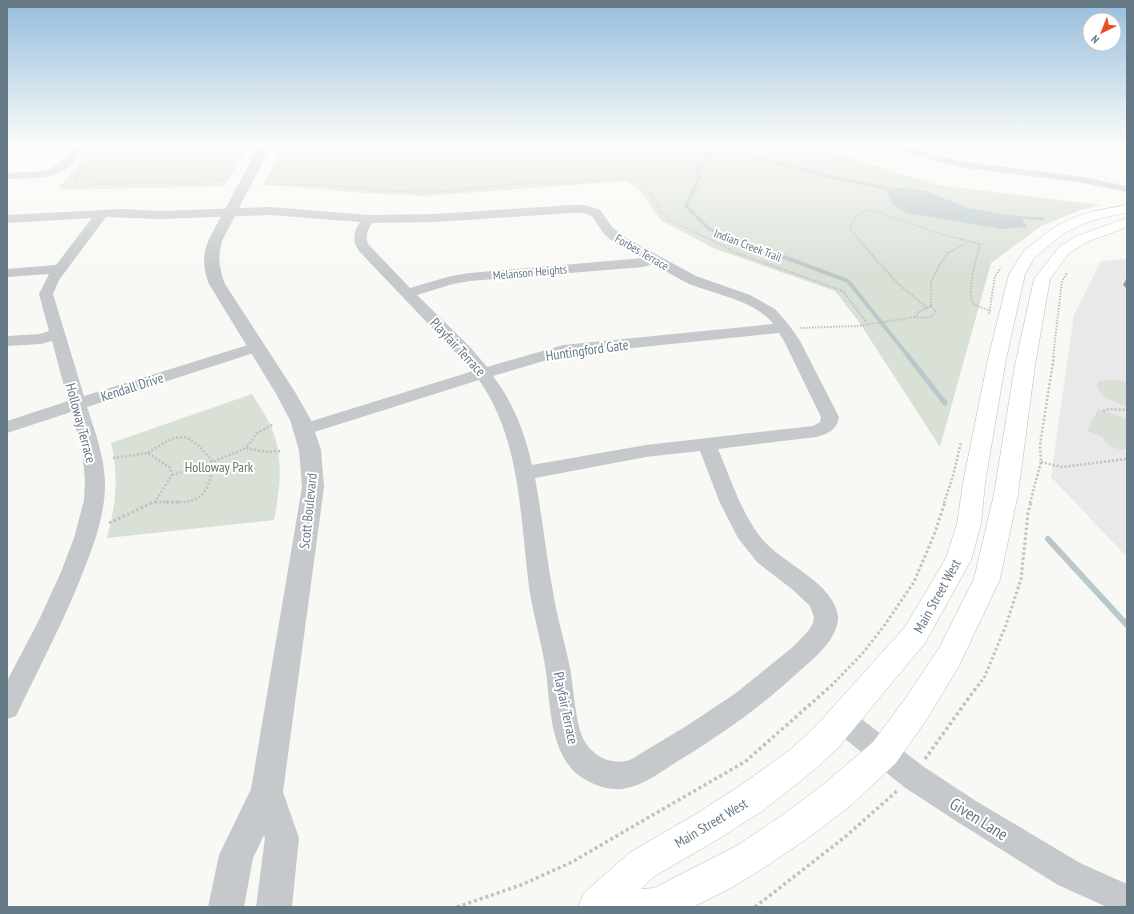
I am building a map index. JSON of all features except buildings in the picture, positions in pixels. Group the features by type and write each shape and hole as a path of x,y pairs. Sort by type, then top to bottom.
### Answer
{"main road":[{"name":"Main Street West","path":"596,907 641,865 753,798 802,760 826,738 915,636 958,560 969,524 995,314 1014,292 1017,274 1029,254 1042,243 1058,231 1075,222 1111,211 1127,209"},
{"path":"642,907 657,906 750,857 837,794 884,753 916,708 949,657 987,579 1006,494 1025,365 1042,279 1064,250 1082,239 1127,222"}],"street":[{"name":"Scott Boulevard","path":"226,907 236,855 267,792 312,494 312,460 305,429 299,415 217,284 212,269 211,255 213,244 242,189"},
{"name":"Forbes Terrace","path":"7,219 121,213 160,215 278,211 368,218 436,218 584,209 593,211 598,214 613,236 691,279 745,298 759,305 792,328 792,341 830,417 829,425 813,432 646,451 524,473"},
{"name":"Holloway Terrace","path":"7,707 49,624 85,538 91,517 94,500 93,464 78,405 46,294 49,285 102,214"},
{"name":"Playfair Terrace","path":"368,218 359,235 361,244 471,358 484,373 506,410 524,473 540,584 558,669 569,736 579,758 594,769 612,775 625,775 636,771 692,738 745,702 796,659 823,630 826,616 824,609 818,600 811,592 763,554 747,535 706,444"},
{"name":"Melanson Heights","path":"407,293 444,282 470,277 643,263 653,259"},
{"path":"7,273 61,269"},
{"name":"Huntingford Gate","path":"305,429 563,350 792,328"},
{"path":"7,341 42,339 57,334"},
{"name":"Kendall Drive","path":"7,427 257,347"},
{"name":"Given Lane","path":"842,720 914,777 1069,874 1127,900"},
{"name":"Scott Boulevard","path":"267,792 282,838 274,907"}],"path":[{"path":"363,189 387,191 436,192 469,189"},
{"name":"Indian Creek Trail","path":"648,189 663,214 672,221 737,253 843,291 867,323"},
{"path":"927,308 914,300 868,253 850,228 850,224 859,213 865,210 878,211 941,234 980,244 973,272 970,299 973,304 995,314 995,276 1004,265"},
{"path":"931,306 931,282 941,262 947,252 955,247 967,243"},
{"path":"915,317 919,312 931,306"},
{"path":"792,328 858,326 866,325 867,323 915,317 931,317 935,310 931,306"},
{"path":"1103,411 1109,409 1127,410"},
{"path":"154,502 172,475 212,462 246,448 257,433 272,425"},
{"path":"109,523 154,502 183,503 196,500 206,490 212,478 212,462 195,440 189,437 169,439 148,453 113,458"},
{"path":"457,907 521,885 570,863 615,838 746,761 822,695 862,654 884,626 914,582 934,535 953,476 962,438"},
{"path":"246,448 259,452 273,453 280,451"},
{"path":"148,453 170,468 172,475"},
{"path":"1041,462 1062,466 1127,459"}],"shaded area":[{"path":"888,189 909,189 925,191 969,208 1020,217 1028,227 1000,229 907,213 891,201 887,190"},
{"path":"1127,259 1127,557 1051,477 1074,315 1101,261"}],"green space":[{"path":"62,189 118,189 64,190"},
{"path":"317,189 522,189 424,196"},
{"path":"638,189 967,189 1101,205 1081,210 1041,226 991,263 940,447 859,322 835,291 713,248 661,220"},
{"path":"1114,379 1127,382 1127,406 1114,402 1106,397 1097,387 1099,381"},
{"name":"Holloway Park","path":"252,394 270,425 276,440 280,474 274,520 107,538 113,514 116,479 111,443"},
{"path":"1098,409 1127,419 1127,449 1114,448 1103,440 1103,437 1087,431"}],"waterway":[{"path":"694,189 686,206 709,229 739,240"},
{"path":"888,189 895,190"},
{"path":"1013,217 1043,219"},
{"path":"736,239 848,281 909,357"},
{"path":"908,356 945,403"},
{"path":"1048,539 1127,625"}]}
